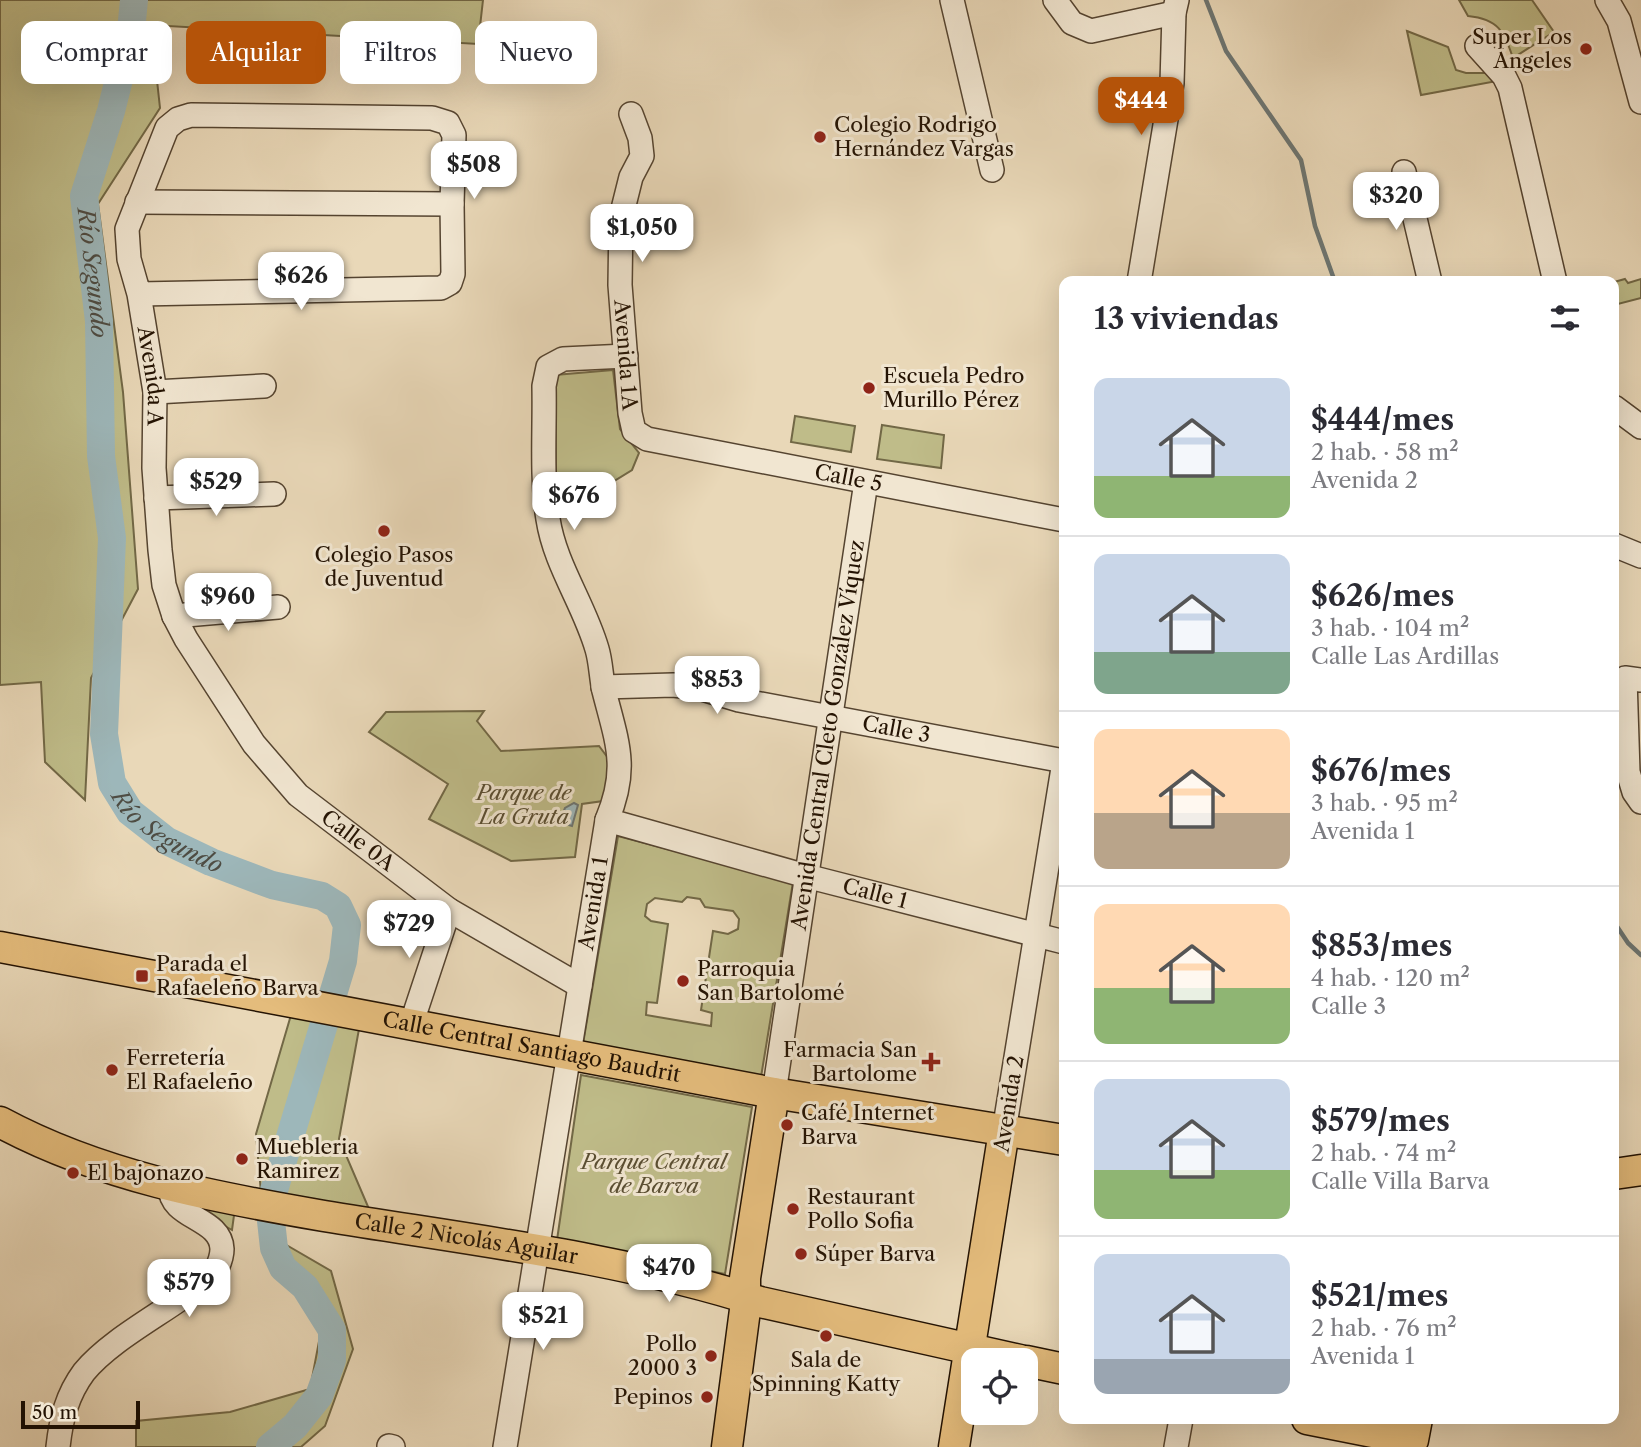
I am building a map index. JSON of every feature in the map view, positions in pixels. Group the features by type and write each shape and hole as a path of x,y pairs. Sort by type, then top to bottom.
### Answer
{"main road":[{"name":"Calle Central Santiago Baudrit","path":"0,947 774,1093 1059,1139"},
{"name":"Avenida Central Cleto González Víquez","path":"727,1447 745,1278 774,1093"},
{"name":"Calle 2 Nicolás Aguilar","path":"0,1122 69,1153 170,1187 237,1202 537,1251 718,1289 966,1348"},
{"name":"Avenida 2","path":"970,1348 1004,1131"},
{"path":"1619,1173 1641,1170"},
{"path":"1038,1364 1059,1368"},
{"name":"Avenida 2","path":"954,1447 961,1404"},
{"path":"1340,1424 1414,1435"}],"street":[{"path":"952,0 992,170"},
{"path":"1055,0 1072,23 1091,31 1175,7 1172,83 1140,276"},
{"path":"1607,0 1630,18 1641,102"},
{"path":"1477,46 1504,76 1510,88 1554,276"},
{"name":"Avenida 1A","path":"631,114 640,138 642,156 631,177 621,218 620,285 630,413 635,431"},
{"name":"Avenida A","path":"286,779 247,732 186,639 174,616 164,585 156,498 155,392 139,294 129,259 127,229 167,128 178,119 191,115 432,118 448,123 454,135 452,204"},
{"path":"1404,172 1429,276"},
{"path":"137,202 452,204 453,274 450,284 441,288 139,294"},
{"name":"Avenida 1","path":"505,1447 607,820 617,797 621,776 616,737 603,687 597,649 557,551 548,519 544,386 548,368 563,359 626,356"},
{"path":"155,392 264,386"},
{"path":"1619,411 1641,427"},
{"name":"Calle 5","path":"635,431 647,439 1059,519"},
{"name":"Avenida Central Cleto González Víquez","path":"774,1093 866,482"},
{"path":"156,498 274,494"},
{"path":"1619,547 1641,556"},
{"path":"174,616 278,607"},
{"path":"1633,679 1628,772 1630,783 1641,802"},
{"name":"Calle 3","path":"603,687 673,685 699,688 740,700 1059,760"},
{"name":"Calle 0A","path":"286,779 298,795 449,910 580,986"},
{"name":"Avenida 2","path":"1004,1131 1059,792"},
{"name":"Calle 1","path":"607,820 806,876 1059,941"},
{"path":"411,1025 449,910"},
{"path":"58,1447 69,1397 87,1369 102,1354 207,1279 220,1261 222,1250 217,1235 175,1205 170,1196 170,1187"},
{"path":"1176,1447 1180,1424"}],"green space":[{"path":"0,0 483,0 481,21 475,21 475,44 461,43 461,21 340,21 340,36 326,35 326,21 186,21 186,27 172,26 172,21 21,21 21,84 157,84 160,108 98,204 123,392 138,589 91,678 85,800 45,762 41,682 0,685"},
{"path":"1459,0 1532,0 1554,32 1513,58 1499,28 1487,20 1468,16"},
{"path":"1407,31 1448,47 1456,70 1466,73 1495,73 1497,81 1421,95"},
{"path":"1625,279 1628,283 1641,279 1641,298 1619,304 1619,281"},
{"path":"613,370 620,429 639,453 632,470 559,515 555,375"},
{"path":"795,416 855,426 851,452 791,442"},
{"path":"882,425 944,435 941,468 877,459"},
{"name":"Parque de La Gruta","path":"484,711 477,721 501,751 599,746 611,762 603,801 582,804 575,857 511,861 429,819 448,784 369,732 386,712"},
{"path":"618,836 793,882 761,1077 583,1044","holes":["687,897 700,899 705,907 733,911 739,919 738,929 728,934 713,931 701,1010 712,1013 711,1026 646,1015 647,1002 657,1003 668,924 651,921 645,916 647,904 655,898 682,902"]},
{"path":"291,1015 359,1029 339,1139 372,1216 261,1193 256,1134"},
{"name":"Parque Central de Barva","path":"581,1075 752,1107 725,1274 557,1240"},
{"path":"191,1201 235,1208 232,1230 196,1210"},
{"path":"283,1243 331,1271 353,1349 325,1426 301,1447 136,1447 136,1421 230,1412 310,1389 324,1315"}],"water":[{"path":"574,803 578,805 572,826 559,822 565,808"}],"waterway":[{"name":"Río Segundo","path":"134,0 131,31 111,111 84,196 99,321 101,456 112,538 104,734 112,783 130,812 167,841 211,862 272,885 322,896 338,906 347,925 343,961 272,1197 271,1221 274,1248 283,1268 305,1287 332,1330 332,1360 319,1396 295,1426 270,1447"},
{"path":"1206,0 1226,51 1301,160 1315,226 1333,276"},
{"path":"1619,930 1641,955"}],"place":[{"name":"Super Los Angeles","path":"1586,49"},
{"name":"Colegio Rodrigo Hernández Vargas","path":"820,137"},
{"name":"Escuela Pedro Murillo Pérez","path":"869,388"},
{"name":"Colegio Pasos de Juventud","path":"384,531"},
{"name":"Parada el Rafaeleño Barva","path":"142,976"},
{"name":"Parroquia San Bartolomé","path":"683,981"},
{"name":"Farmacia San Bartolome","path":"931,1062"},
{"name":"Ferretería El Rafaeleño","path":"112,1070"},
{"name":"Café Internet Barva","path":"787,1125"},
{"name":"Muebleria Ramirez","path":"242,1159"},
{"name":"El bajonazo","path":"73,1173"},
{"name":"Restaurant Pollo Sofia","path":"793,1209"},
{"name":"Súper Barva","path":"801,1254"},
{"name":"Sala de Spinning Katty","path":"826,1336"},
{"name":"Pollo 2000 3","path":"711,1356"},
{"name":"Pepinos","path":"707,1397"}]}
